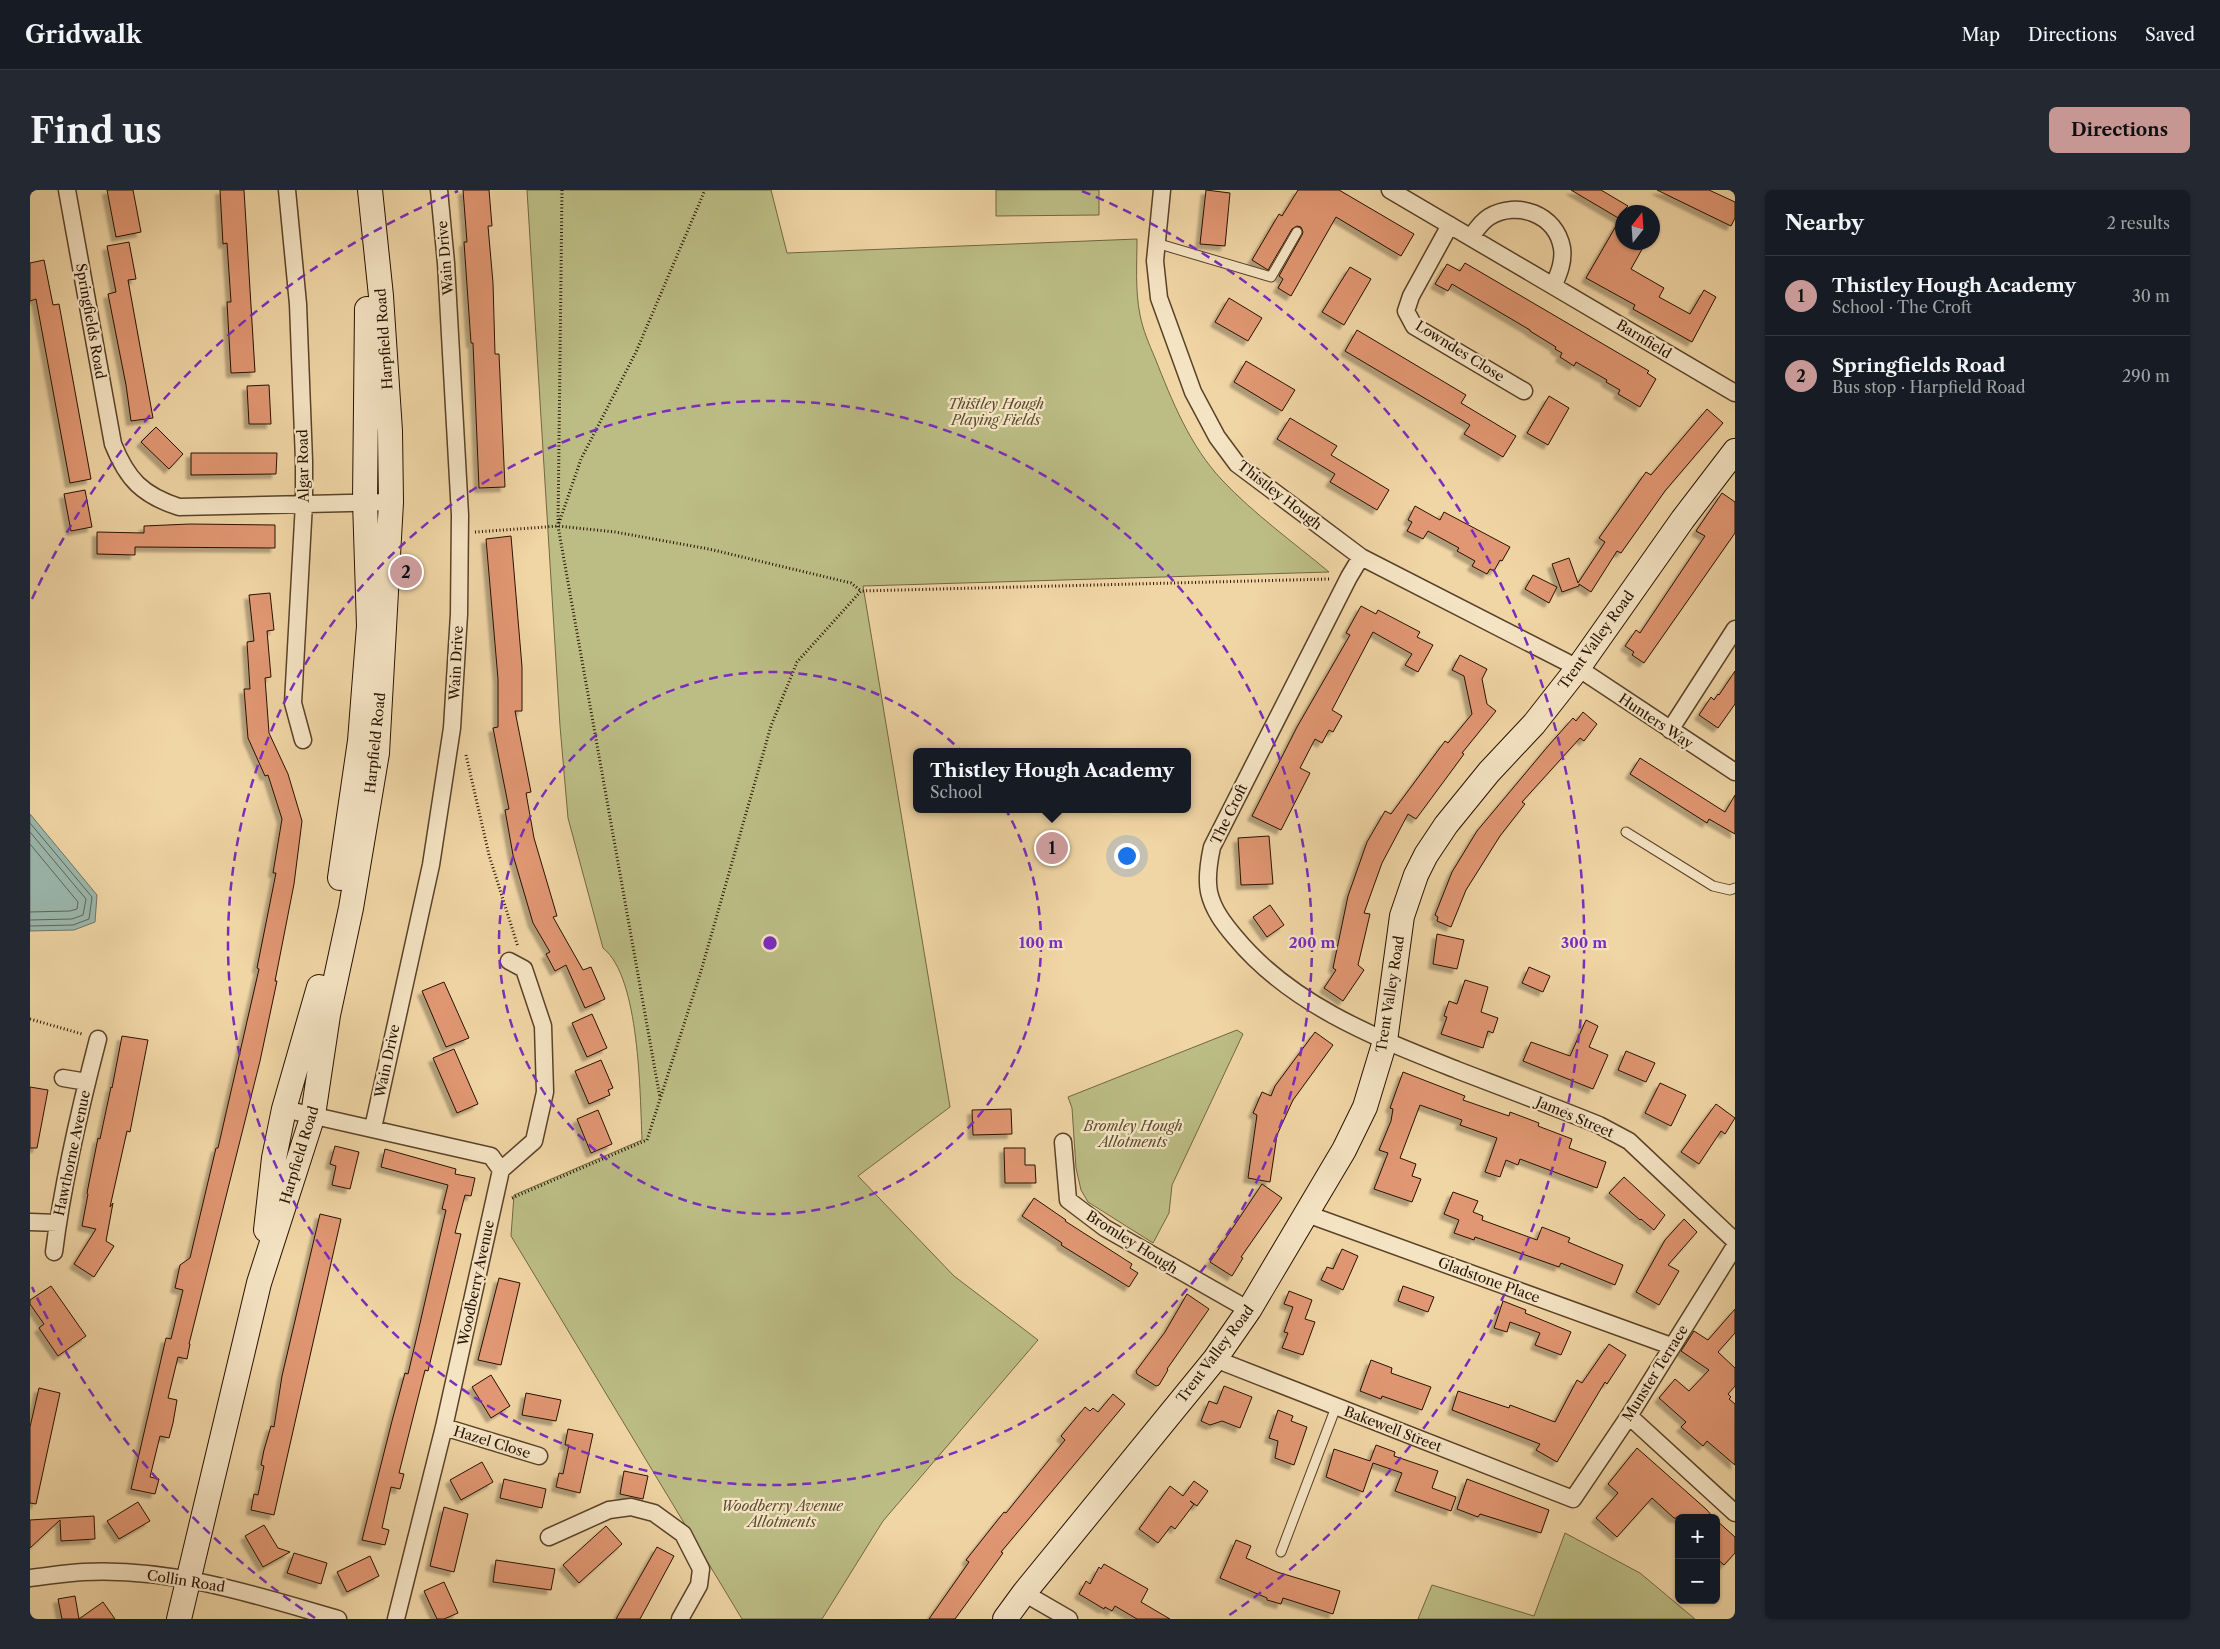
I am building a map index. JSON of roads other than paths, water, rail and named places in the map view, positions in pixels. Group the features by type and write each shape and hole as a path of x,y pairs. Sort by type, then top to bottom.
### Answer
{"street":[{"name":"Springfields Road","path":"67,190 113,444 120,462 130,478 144,490 164,502 179,507 365,501 392,502"},
{"name":"Algar Road","path":"286,190 298,304 304,503 293,703 303,740"},
{"name":"Harpfield Road","path":"259,1284 274,1158 284,1109 316,1002 335,913 360,741 369,626 365,501 368,320 357,190"},
{"name":"Harpfield Road","path":"179,1619 259,1284 313,1115 328,1015 351,908 377,753 392,502 390,431 381,296 370,190"},
{"name":"Wain Drive","path":"373,1128 431,865 452,728 459,614 460,533 446,263 439,190"},
{"name":"Thistley Hough","path":"1162,190 1155,261 1159,298 1193,392 1218,436 1237,464 1361,557 1578,668"},
{"name":"Barnfield","path":"1390,190 1735,393"},
{"path":"1471,237 1489,217 1504,211 1520,209 1534,212 1554,228 1562,249 1560,271 1554,285"},
{"name":"Lowndes Close","path":"1450,225 1411,296 1406,310 1414,326 1524,391"},
{"name":"Trent Valley Road","path":"1005,1619 1024,1593 1215,1359 1249,1310 1344,1150 1365,1107 1385,1041 1402,916 1407,898 1426,855 1470,794 1534,724 1578,668 1656,557 1735,453"},
{"name":"The Croft","path":"1361,557 1349,577 1212,847 1209,862 1209,891 1223,922 1248,953 1275,977 1318,1007 1385,1041"},
{"path":"1670,730 1735,629"},
{"name":"Hunters Way","path":"1578,668 1735,772"},
{"path":"284,1109 491,1156 501,1170 534,1141 546,1092 543,1026 524,968 509,961"},
{"name":"Hawthorne Avenue","path":"54,1252 87,1082 98,1039"},
{"name":"James Street","path":"1385,1041 1599,1125 1629,1141 1735,1241"},
{"name":"Hawthorne Avenue","path":"63,1078 87,1082"},
{"name":"Bromley Hough","path":"1063,1142 1068,1200 1105,1228 1249,1310"},
{"name":"Woodberry Avenue","path":"396,1619 444,1427 501,1170"},
{"name":"Gladstone Place","path":"1307,1214 1671,1346"},
{"name":"Hawthorne Avenue","path":"30,1222 58,1224"},
{"name":"Munster Terrace","path":"1573,1499 1629,1416 1735,1246"},
{"name":"Bakewell Street","path":"1215,1359 1573,1499"},
{"path":"1629,1416 1735,1514"},
{"name":"Hazel Close","path":"444,1427 540,1456"},
{"path":"550,1537 609,1510 631,1507 654,1513 683,1534 700,1569 699,1585 680,1619"},
{"name":"Collin Road","path":"30,1578 84,1572 146,1574 241,1591 338,1619"},
{"path":"1024,1593 1068,1619"}],"lane":[{"path":"1156,243 1271,277 1297,232"},
{"path":"1626,832 1713,886 1730,890 1735,888"},
{"path":"1281,1552 1336,1407"}],"water":[{"path":"30,814 97,895 95,922 74,930 30,931"}],"place":[{"name":"Springfields Road","path":"406,572"},
{"name":"Thistley Hough Academy","path":"1052,848"}],"park label":[{"name":"Thistley Hough Playing Fields","path":"996,412"},
{"name":"Bromley Hough Allotments","path":"1133,1134"},
{"name":"Woodberry Avenue Allotments","path":"782,1514"}]}
